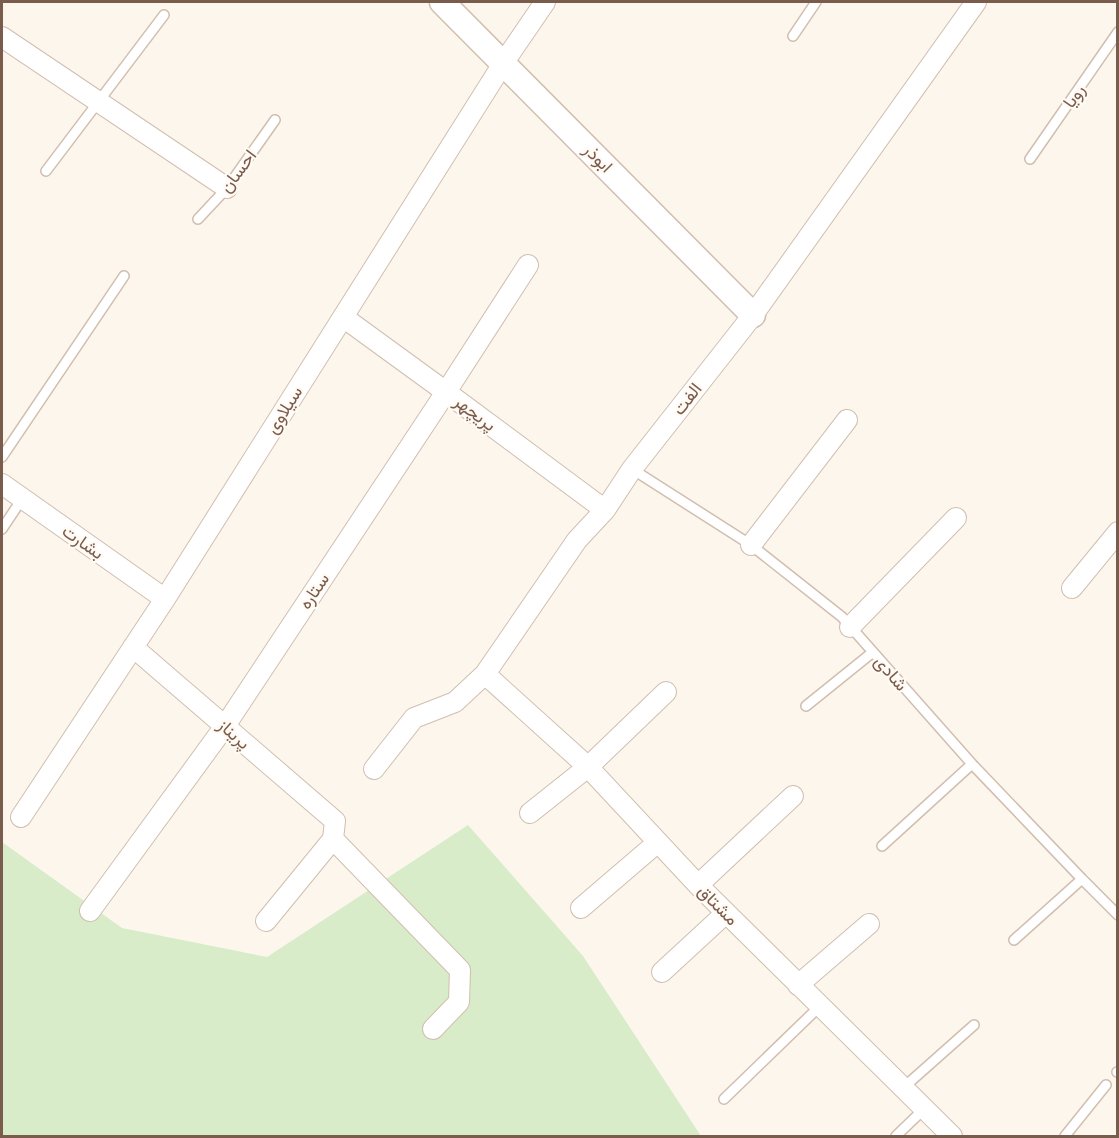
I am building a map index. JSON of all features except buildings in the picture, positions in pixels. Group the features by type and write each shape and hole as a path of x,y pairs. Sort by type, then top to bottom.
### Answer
{"street":[{"name":"ابوذر","path":"442,2 753,315"},
{"name":"سیلاوی","path":"21,817 165,599 504,62 545,2"},
{"name":"الفت","path":"374,770 414,718 455,702 485,674 577,540 605,510 632,470 753,315 976,2"},
{"path":"2,37 227,188"},
{"name":"ستاره","path":"90,911 225,726 528,264"},
{"name":"پریچهر","path":"343,317 605,510"},
{"path":"752,545 847,420"},
{"name":"بشارت","path":"2,484 165,599"},
{"path":"850,627 956,518"},
{"path":"1072,588 1118,532"},
{"name":"پریناز","path":"133,647 225,726 334,830 460,970 459,1002 433,1029"},
{"name":"مشتاق","path":"485,674 588,767 698,885 952,1137"},
{"path":"530,813 588,767 666,692"},
{"path":"698,885 793,796"},
{"path":"266,921 334,830"},
{"path":"581,908 658,842"},
{"path":"662,972 726,913"},
{"path":"798,985 869,924"}],"lane":[{"path":"793,36 816,2"},
{"path":"46,171 164,15"},
{"name":"رویا","path":"1030,159 1118,32"},
{"name":"احسان","path":"198,219 227,188 275,120"},
{"path":"2,457 124,276"},
{"name":"شادی","path":"632,470 752,545 842,617 972,764 1118,915"},
{"path":"2,529 22,499"},
{"path":"806,706 873,652"},
{"path":"882,846 972,764"},
{"path":"1014,940 1082,879"},
{"path":"724,1099 820,1006"},
{"path":"903,1088 974,1025"},
{"path":"1065,1137 1106,1085"},
{"path":"896,1137 924,1109"}],"green space":[{"path":"468,825 583,956 701,1136 2,1136 2,842 122,928 267,957"}]}
